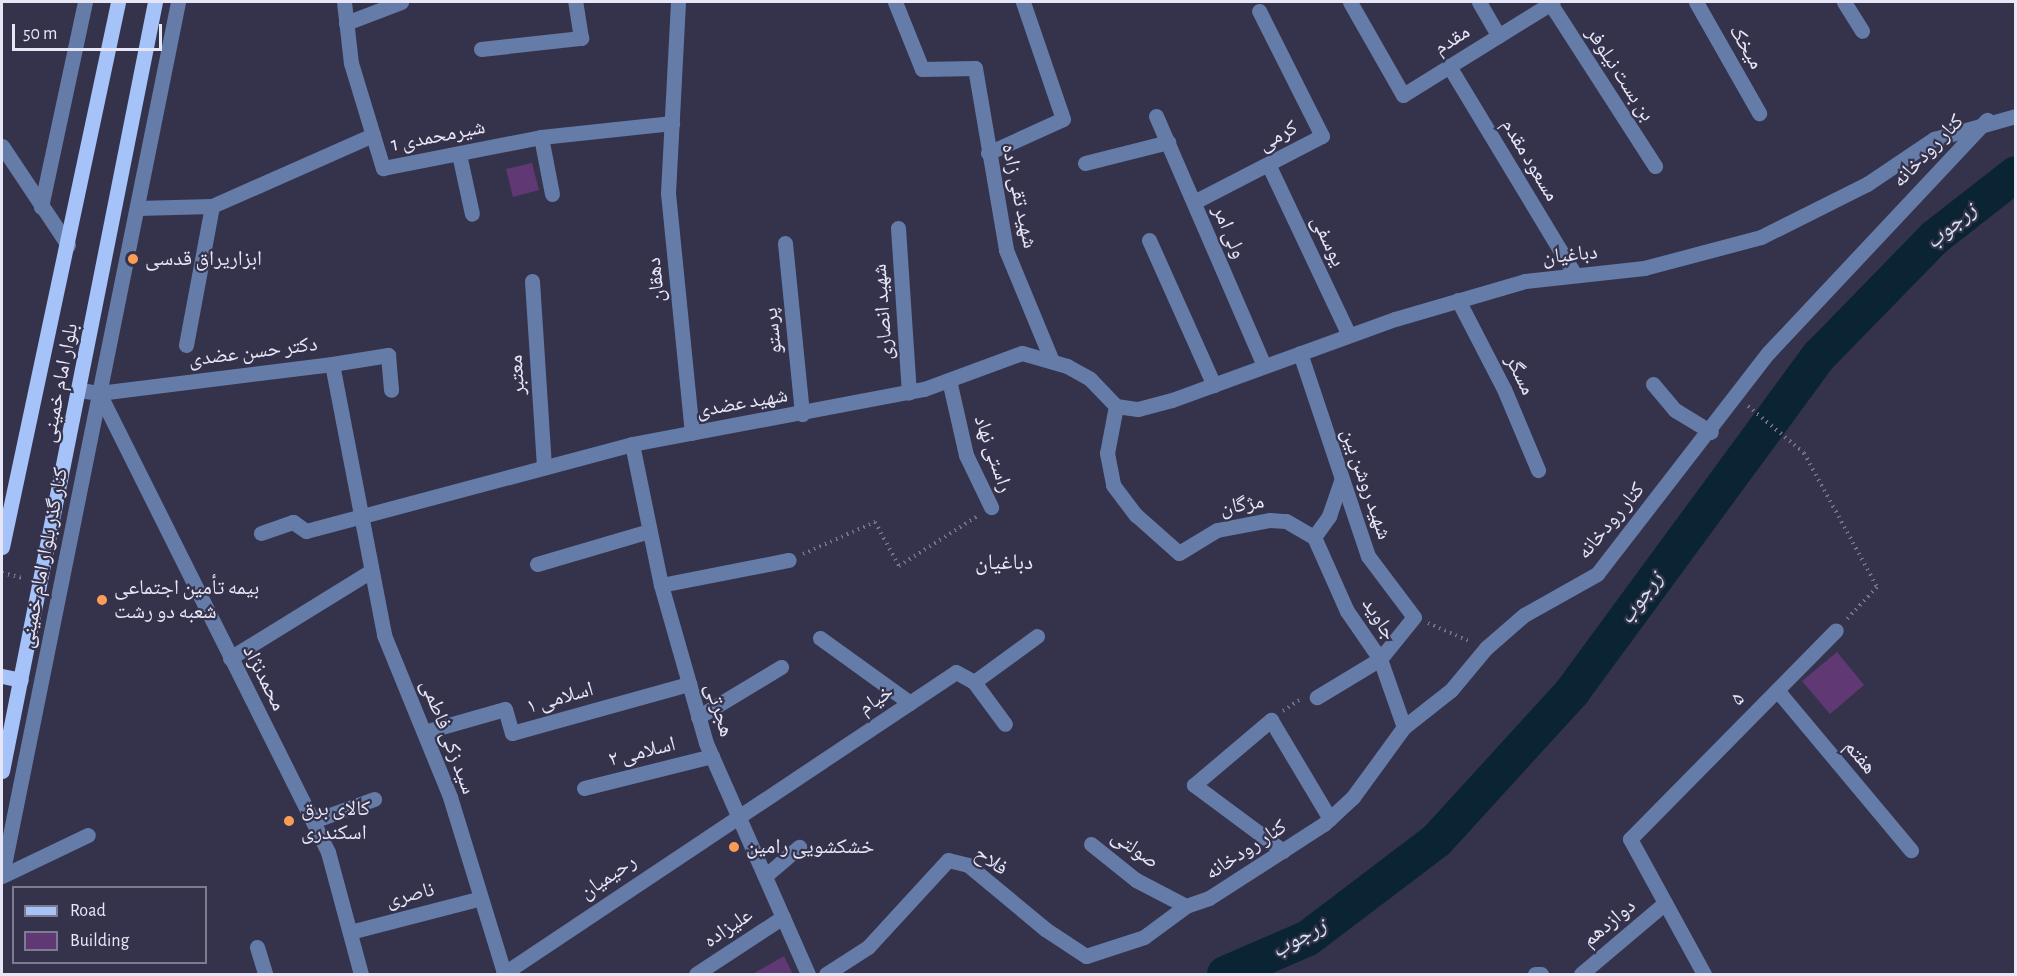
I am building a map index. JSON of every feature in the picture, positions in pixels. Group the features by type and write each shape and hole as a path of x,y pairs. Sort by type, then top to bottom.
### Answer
{"main road":[{"name":"بلوار امام خمینی","path":"2,547 6,500 68,245 118,2"},
{"name":"بلوار امام خمینی","path":"2,771 80,390 155,2"},
{"path":"2,676 21,680"}],"street":[{"path":"41,207 85,2"},
{"name":"کنار گذر بلوار امام خمینی","path":"2,876 178,2"},
{"name":"شیرمحمدی 1","path":"344,2 351,63 383,168 541,137 672,123"},
{"path":"346,23 401,2"},
{"path":"481,49 581,38 575,2"},
{"name":"دهقان","path":"678,2 668,193 692,433"},
{"name":"شهید تقی زاده","path":"895,2 922,69 975,68 1006,250 1052,361"},
{"path":"988,153 1063,119 1023,2"},
{"name":"مقدم","path":"1350,2 1403,95 1552,2"},
{"path":"1479,2 1498,36"},
{"name":"بن بست نیلوفر","path":"1552,2 1655,166"},
{"name":"میخک","path":"1696,2 1759,112"},
{"path":"1844,2 1862,31"},
{"name":"کرمی","path":"1194,202 1269,166 1322,136 1259,11"},
{"name":"مسعود مقدم","path":"1449,66 1575,275"},
{"name":"ولی امر","path":"1156,116 1264,365"},
{"name":"دباغیان","path":"1116,406 1138,409 1349,335 1526,281 1644,268 1761,237 1867,184 1934,139 1987,120 2016,116"},
{"name":"کنار رودخانه","path":"1086,956 1144,937 1186,906 1209,898 1330,819 1353,797 1404,727 1451,690 1486,648 1524,615 1597,574 1710,432 1768,353 1987,120"},
{"path":"137,208 212,206 373,135"},
{"path":"541,137 552,194"},
{"path":"1085,163 1168,142"},
{"path":"2,146 68,245"},
{"path":"459,153 472,214"},
{"name":"یوسفی","path":"1269,166 1349,335"},
{"path":"186,345 212,206"},
{"name":"شهید انصاری","path":"898,228 909,393"},
{"path":"1149,240 1214,384"},
{"name":"پرستو","path":"785,243 802,414"},
{"name":"معتبر","path":"532,281 544,467"},
{"name":"مسگر","path":"1458,300 1504,389 1538,470"},
{"name":"شهید عضدی","path":"261,533 293,522 306,531 360,514 632,444 909,393 1023,353 1052,361 1090,379 1116,406"},
{"name":"شهید روشن بین","path":"1300,353 1368,556 1414,617"},
{"path":"333,364 387,355 391,390"},
{"name":"دکتر حسن عضدی","path":"99,393 333,364 360,514"},
{"name":"راستی نهاد","path":"949,380 966,455 991,507"},
{"path":"1653,384 1675,410 1710,432"},
{"path":"80,390 99,393"},
{"name":"محمدنژاد","path":"99,393 328,852 361,975"},
{"name":"مژگان","path":"1116,406 1107,453 1113,485 1136,515 1179,553 1217,530 1270,520 1286,521 1314,537"},
{"name":"هجرتی","path":"632,444 661,585 699,717 712,756 808,975"},
{"path":"1314,537 1329,516 1342,479"},
{"name":"سید زکی فاطمی","path":"360,514 384,635 424,732 481,898 504,974"},
{"path":"537,564 649,531"},
{"name":"جاوید","path":"1314,537 1347,611 1380,659 1404,727"},
{"path":"661,585 789,560"},
{"path":"230,658 371,572"},
{"path":"1317,697 1380,659 1414,617"},
{"name":"۵","path":"1704,975 1630,838 1836,630"},
{"path":"1005,724 974,682 1037,636"},
{"path":"820,638 910,703"},
{"path":"699,717 782,667"},
{"name":"خیام","path":"738,816 956,672 974,682"},
{"name":"اسلامی ۱","path":"424,732 505,709 512,733 689,684"},
{"name":"هفتم","path":"1777,690 1911,850"},
{"path":"1283,851 1194,785 1270,720 1330,819"},
{"name":"اسلامی ۲","path":"584,788 712,756"},
{"path":"313,821 374,799"},
{"name":"رحیمیان","path":"504,974 738,816"},
{"path":"2,876 88,835"},
{"name":"صولتی","path":"1091,843 1136,880 1186,906"},
{"path":"765,876 799,847"},
{"name":"فلاح","path":"826,975 868,947 948,860 968,865 1045,929 1086,956"},
{"name":"ناصری","path":"350,932 481,898"},
{"name":"دوازدهم","path":"1581,975 1665,903"},
{"name":"علیزاده","path":"696,975 783,917"},
{"path":"258,947 265,975"},
{"path":"1535,975 1541,975"}],"path":[{"path":"1738,397 1804,453 1876,587 1836,630"},
{"name":"راستی نهاد","path":"789,560 875,522 899,566 991,507"},
{"path":"1414,617 1486,648"},
{"path":"1270,720 1305,695 1317,697"}],"building":[{"path":"532,163 539,190 513,197 506,169"},
{"path":"1837,652 1864,685 1830,714 1802,681"},
{"path":"784,956 793,975 751,975"}],"waterway":[{"name":"زرجوب","path":"1225,974 1308,938 1437,840 1572,692 1820,355 1934,238 2016,174"}],"place":[{"name":"ابزاریراق قدسی","path":"133,259"},
{"name":"بیمه تأمین اجتماعی شعبه دو رشت","path":"102,600"},
{"name":"کالای برق اسکندری","path":"289,821"},
{"name":"خشکشویی رامین","path":"734,847"}],"district":[{"name":"دباغیان","path":"1004,563"}]}
